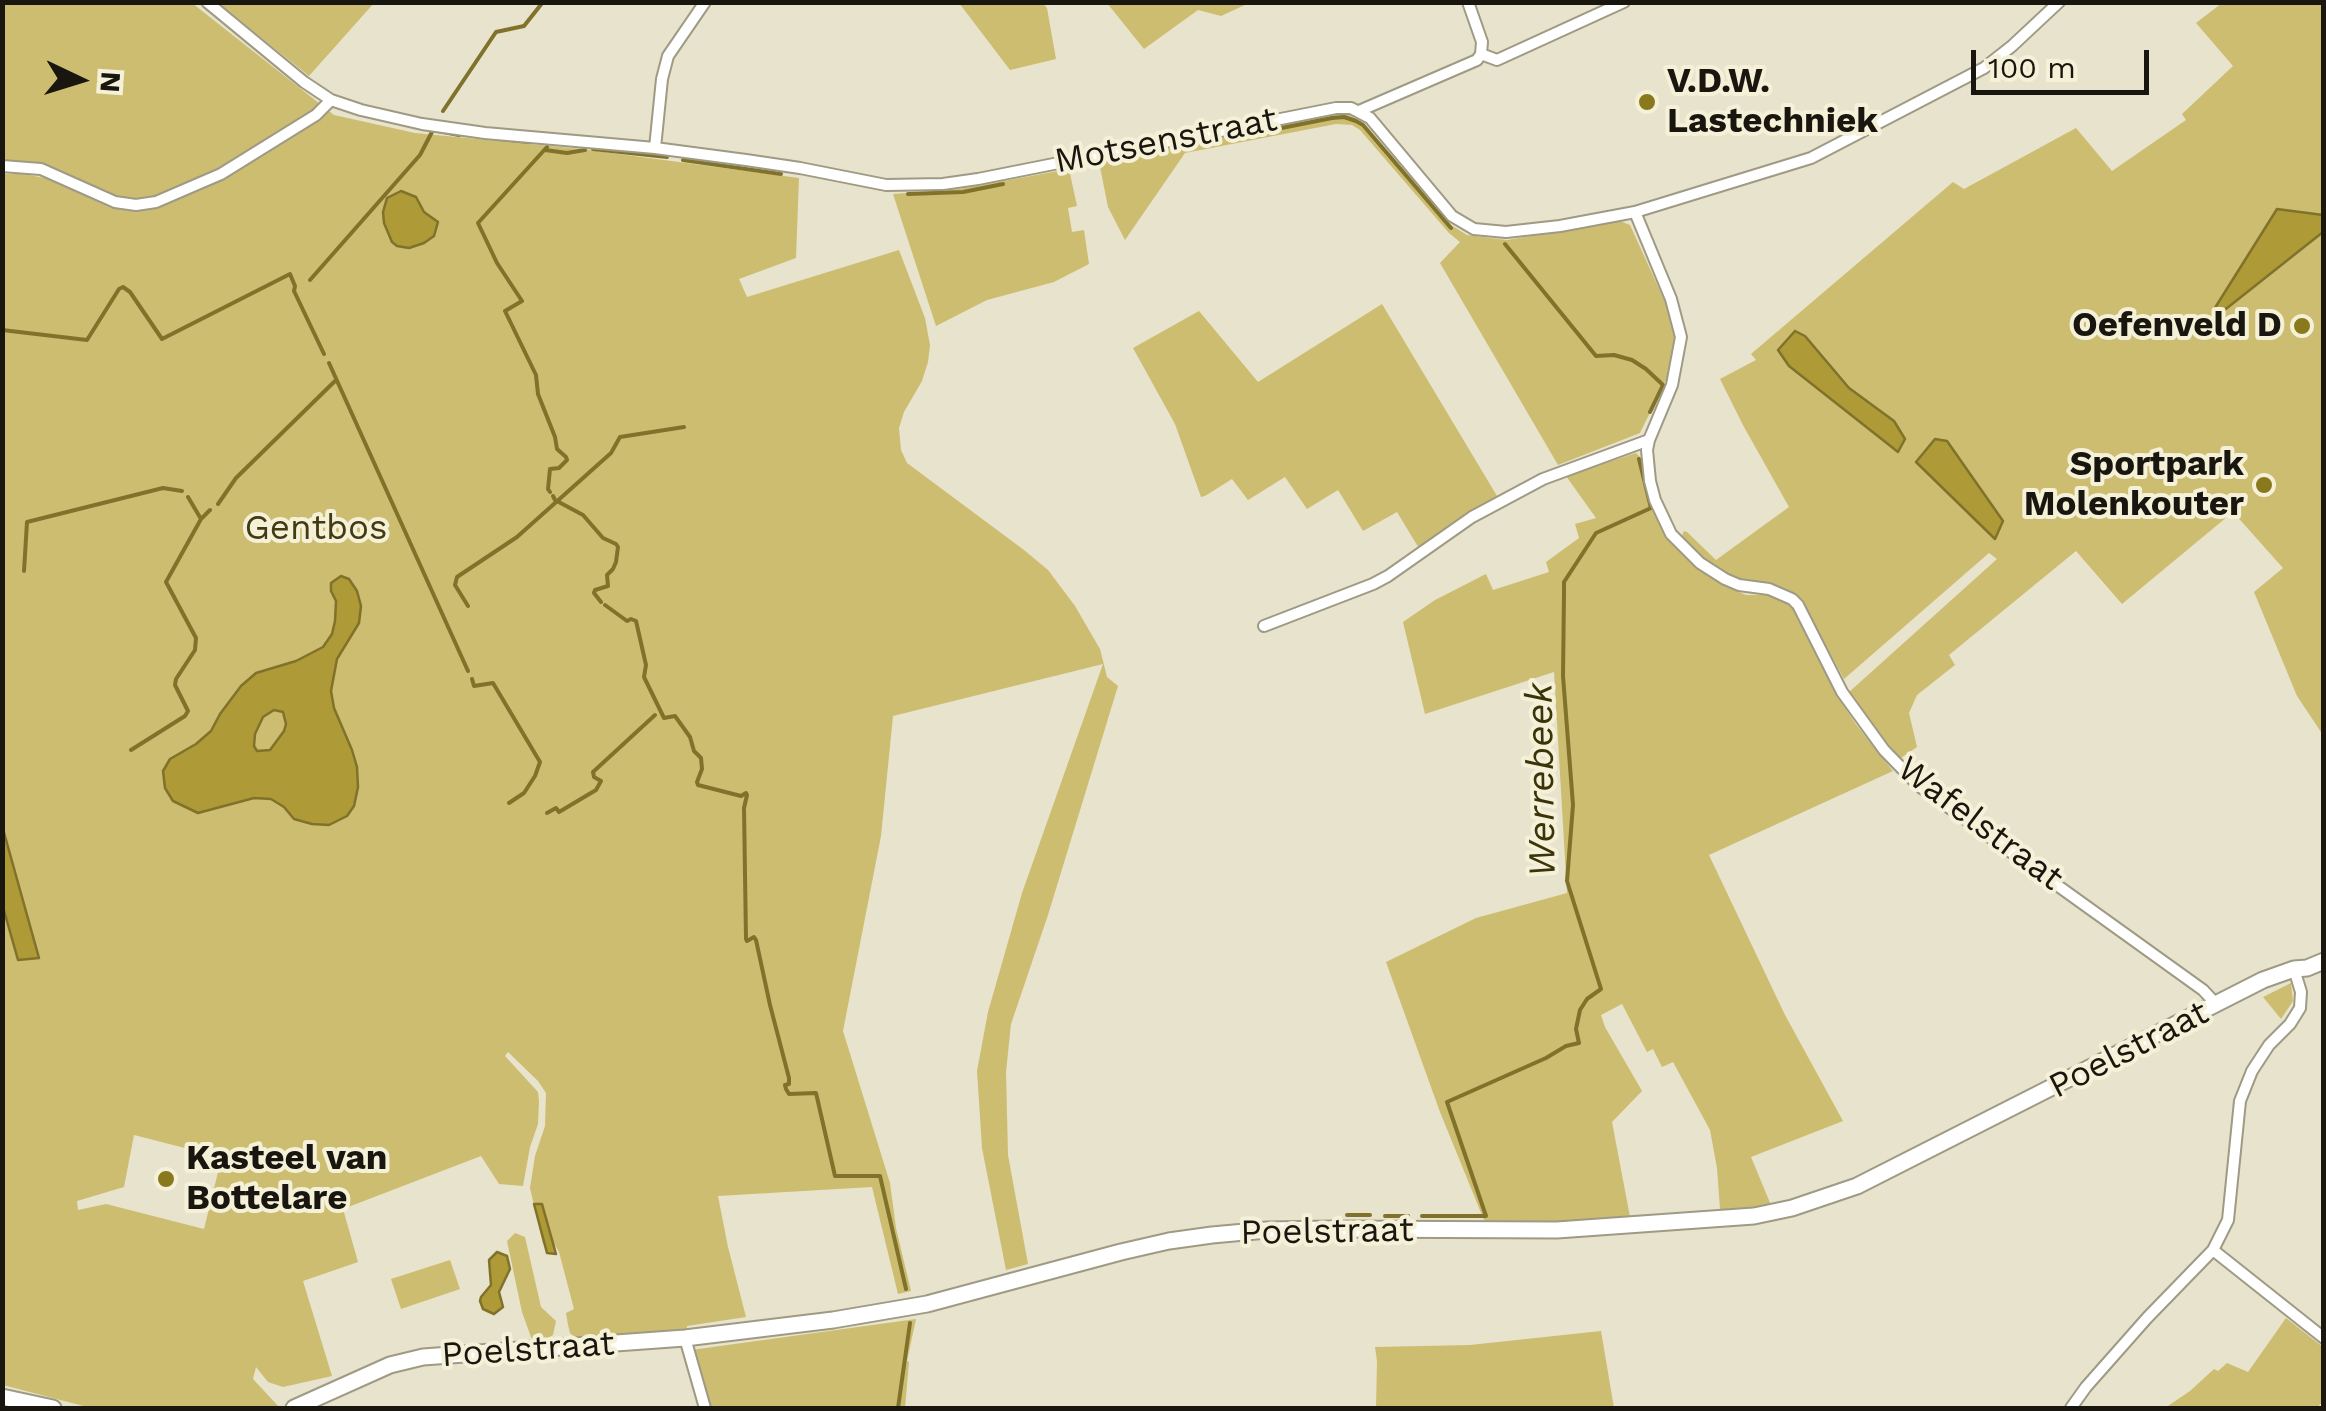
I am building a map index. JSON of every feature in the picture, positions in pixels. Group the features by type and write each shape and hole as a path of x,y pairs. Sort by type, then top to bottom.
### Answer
{"street":[{"name":"Motsenstraat","path":"207,2 304,82 331,100 360,110 484,133 654,148 800,168 886,185 978,179 1336,108 1359,111"},
{"path":"1468,2 1480,33 1481,54"},
{"path":"1481,54 1497,60 1624,2"},
{"path":"1359,111 1370,118 1452,216 1474,229 1526,230 1635,212 1789,166 1833,148 1984,68 2059,2"},
{"path":"654,148 664,68 701,4"},
{"path":"1359,111 1468,65 1481,54"},
{"path":"2,166 41,169 116,202 156,202 222,174 316,116 331,100"},
{"name":"Wafelstraat","path":"1635,212 1682,337 1672,384 1646,450 1650,481 1670,534 1700,563 1725,579 1792,599 1842,692 1884,750 1919,786 2203,990 2217,1005"},
{"path":"1264,626 1373,584 1472,517 1528,486 1648,440"},
{"name":"Poelstraat","path":"294,1408 390,1365 423,1357 684,1338 833,1320 926,1304 1137,1248 1212,1234 1317,1229 1556,1230 1754,1216 1792,1208 1857,1186 2275,975 2324,961"},
{"path":"2071,1408 2147,1318 2213,1250 2228,1220 2240,1101 2268,1045 2300,1008 2294,969"},
{"path":"2213,1250 2324,1338"},
{"path":"684,1338 705,1408"},
{"path":"2,1397 53,1408"}],"green space":[{"name":"Gentbos","path":"3,3 192,3 334,115 415,133 581,149 799,178 796,258 739,279 747,297 899,250 925,318 930,345 922,381 899,428 907,463 1048,570 1100,649 1107,677 1118,686 1011,1024 1006,1072 1008,1155 1028,1264 1006,1270 982,1148 977,1071 988,1012 1022,893 1103,664 893,716 881,836 843,1031 890,1183 911,1291 898,1294 872,1187 718,1196 746,1317 687,1326 687,1332 577,1339 568,1325 566,1313 574,1309 559,1252 555,1245 543,1244 530,1188 545,1126 546,1093 508,1052 505,1056 538,1092 538,1124 523,1186 499,1184 481,1156 343,1209 358,1262 303,1281 332,1376 283,1387 268,1382 256,1367 253,1379 279,1407 274,1408 91,1408 3,1385 3,174 50,179 111,208 109,198 64,175 3,163","holes":["134,1135 224,1158 204,1229 106,1204 78,1210 77,1201 124,1187"]},
{"path":"218,3 374,3 309,76"},
{"path":"959,3 1043,3 1056,59 1010,70"},
{"path":"1107,3 1249,3 1221,16 1198,10 1144,49"},
{"path":"2222,3 2323,3 2323,735 2297,696 2254,592 2283,568 2233,512 2122,604 2076,551 1949,655 1955,665 1917,695 1909,713 1917,747 1898,760 1848,693 1997,559 1989,553 1844,679 1799,600 1727,576 1682,536 1687,532 1716,560 1789,507 1720,379 1756,360 1751,354 1953,182 1964,189 2076,128 2112,171 2186,120 2182,114 2233,66 2196,23"},
{"path":"1337,114 1363,123 1451,225 1467,235 1507,240 1620,221 1630,225 1666,304 1675,345 1667,378 1640,433 1558,465 1440,263 1460,242 1352,125 1336,124 1185,153 1125,240 1108,207 1099,162"},
{"path":"1069,169 1077,206 1068,208 1072,232 1084,230 1089,264 1054,282 987,300 936,326 893,194 960,189"},
{"path":"1382,304 1497,496 1420,550 1397,512 1363,531 1338,490 1307,509 1285,477 1248,500 1232,479 1201,497 1175,424 1133,348 1199,311 1258,382"},
{"path":"1636,453 1641,458 1659,520 1674,544 1732,589 1746,595 1773,595 1789,604 1835,692 1893,771 1709,855 1785,1015 1843,1121 1751,1157 1773,1210 1717,1214 1717,1168 1710,1130 1673,1062 1662,1067 1653,1049 1647,1052 1622,1004 1601,1015 1642,1091 1612,1122 1631,1222 1486,1225 1386,962 1476,918 1567,893 1554,672 1425,714 1403,622 1435,600 1486,574 1493,590 1549,572 1546,562 1579,538 1575,524 1596,518 1566,476"},
{"path":"2291,983 2293,1001 2281,1019 2263,997"},
{"path":"515,1233 525,1237 541,1307 556,1321 553,1335 546,1339 532,1340 522,1312 507,1241"},
{"path":"450,1260 460,1289 401,1309 391,1279"},
{"path":"2286,1318 2323,1347 2323,1401 2317,1408 2165,1408 2227,1363 2248,1372"},
{"path":"916,1319 907,1361 905,1408 709,1408 691,1350"},
{"path":"1601,1331 1614,1408 1376,1408 1375,1347 1470,1345"}],"shaded area":[{"path":"401,191 416,197 424,212 438,222 434,236 409,248 392,242 384,223 387,198"},
{"path":"2277,209 2323,215 2323,232 2217,316 2213,311"},
{"path":"1795,331 1805,336 1849,388 1894,421 1905,439 1898,452 1789,366 1778,350"},
{"path":"1935,439 1947,441 2003,521 1995,539 1916,462"},
{"path":"341,576 349,579 361,606 359,623 337,659 331,691 357,767 358,787 347,816 329,825 312,824 294,819 271,799 254,798 198,813 173,801 165,788 163,771 170,759 211,731 241,686 256,673 296,661 323,647 335,621 336,601 331,583","holes":["274,710 283,712 284,731 270,750 257,751 255,734 263,717"]},
{"path":"2,829 39,958 18,960 3,907"},
{"path":"534,1204 542,1204 556,1254 547,1253"},
{"path":"497,1252 507,1256 510,1269 499,1292 503,1307 494,1314 483,1309 480,1301 491,1285 489,1260"}],"waterway":[{"path":"443,111 496,32 524,26 543,2"},
{"name":"Werrebeek","path":"1231,138 1332,118 1356,121 1451,228"},
{"path":"310,280 420,155 433,130 459,135"},
{"path":"499,139 529,142"},
{"path":"547,147 478,223 497,263 522,301 505,311 536,375 538,394 557,449 567,460 559,468 550,469 550,492"},
{"name":"Werrebeek","path":"593,149 667,157"},
{"name":"Werrebeek","path":"545,150 585,150"},
{"name":"Werrebeek","path":"683,160 781,174"},
{"name":"Werrebeek","path":"908,194 963,192 1003,184"},
{"name":"Werrebeek","path":"1505,244 1596,356 1632,360 1663,385 1650,412"},
{"path":"2,330 87,340 123,287 162,339 290,274 324,354"},
{"path":"329,363 468,671"},
{"path":"218,504 236,478 335,381"},
{"path":"468,606 455,585 457,577 517,537 611,453 620,437 684,427"},
{"name":"Werrebeek","path":"1422,1216 1486,1216 1447,1102 1579,1043 1576,1029 1580,1010 1601,989 1567,881 1573,805 1563,676 1564,582 1596,533 1651,508 1639,459"},
{"path":"24,571 27,522 163,488 182,491"},
{"path":"553,496 583,515 603,538 618,547 616,562 607,575 608,586 594,593 601,602"},
{"path":"188,497 201,519"},
{"path":"131,750 188,711 175,685 195,650 196,638 166,582 210,510"},
{"path":"605,605 627,621 636,621 646,665 644,677 664,718 675,716 701,758 698,785 747,795 746,939 756,940 789,1078 786,1089 789,1094 816,1093 835,1176 880,1176 906,1289"},
{"path":"472,679 474,686 493,683 540,762 524,793 509,803"},
{"path":"547,813 556,808 559,812 596,790 601,781 593,772 655,715"},
{"name":"Werrebeek","path":"1347,1215 1370,1215"},
{"name":"Werrebeek","path":"1385,1216 1408,1216"},
{"path":"898,1408 910,1323"}],"place":[{"name":"V.D.W. Lastechniek","path":"1647,102"},
{"name":"Oefenveld D","path":"2302,326"},
{"name":"Sportpark Molenkouter","path":"2264,485"},
{"name":"Kasteel van Bottelare","path":"166,1179"}]}
